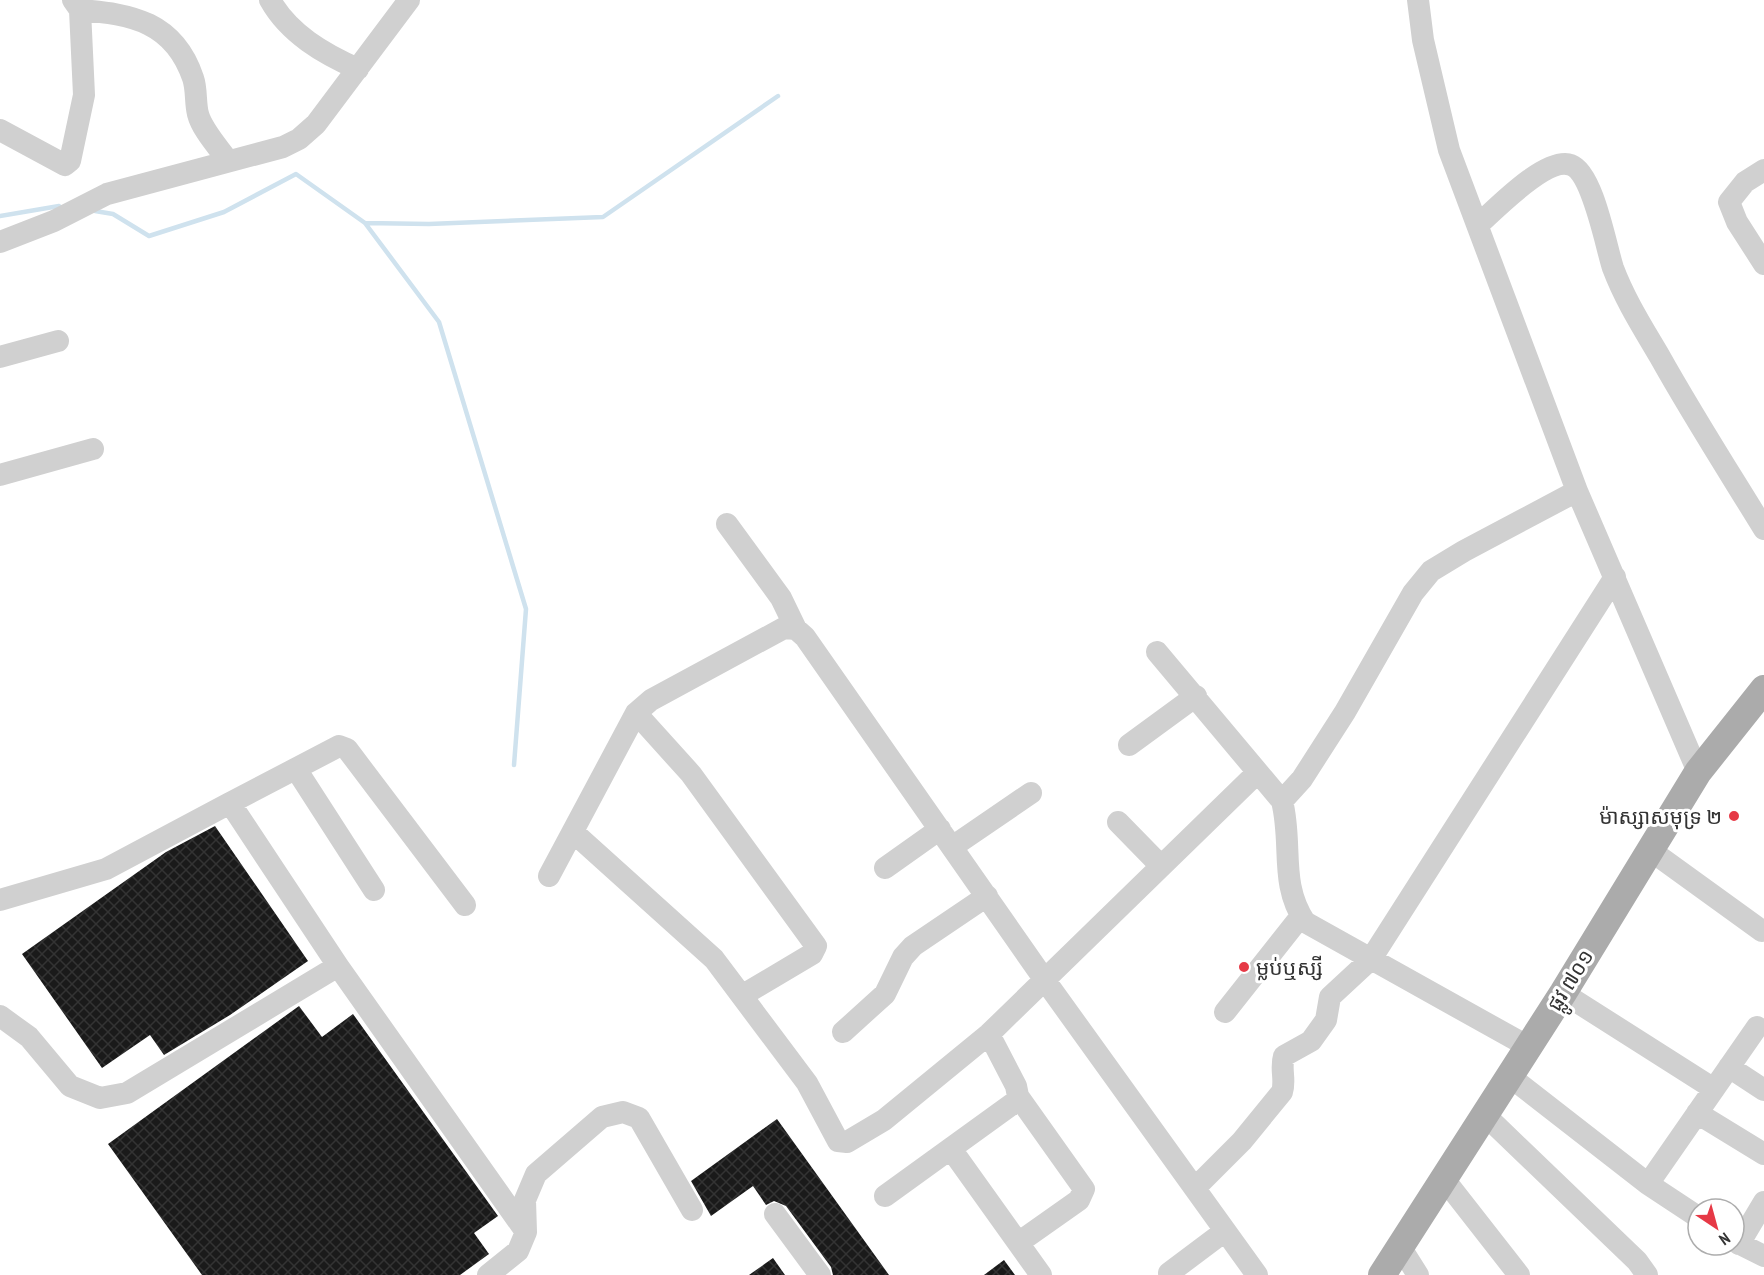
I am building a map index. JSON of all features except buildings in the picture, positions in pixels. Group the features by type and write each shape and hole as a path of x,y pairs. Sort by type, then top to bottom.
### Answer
{"main road":[{"name":"ផ្លូវ ៧០១","path":"1382,1275 1485,1115 1508,1075 1563,993 1698,772 1761,699"}],"street":[{"path":"270,0 279,15 326,55 358,69"},
{"path":"2,238 54,221 107,194 283,147 299,140 316,124 408,0"},
{"path":"1418,0 1423,40 1449,150 1577,491 1698,772"},
{"path":"0,130 65,165 70,161 84,95 77,5 132,17 157,27 172,40 184,56 194,80 199,116 228,161"},
{"path":"1478,225 1535,176 1561,164 1572,165 1581,173 1594,200 1613,268 1626,299 1687,406 1764,529"},
{"path":"1764,170 1746,182 1729,202 1737,222 1764,264"},
{"path":"0,357 58,341"},
{"path":"0,475 93,449"},
{"path":"1282,801 1302,779 1345,712 1413,593 1431,571 1464,550 1577,491"},
{"path":"727,524 781,598 796,629 805,637 1044,979 1257,1275"},
{"path":"1195,1188 1242,1141 1282,1092 1284,1084 1281,1066 1284,1056 1311,1041 1326,1020 1330,997 1371,959 1615,577"},
{"path":"549,876 636,713 651,700 784,628 796,629"},
{"path":"1157,652 1282,801 1288,832 1289,890 1305,922 1527,1046"},
{"path":"1128,744 1196,696"},
{"path":"636,713 691,774 816,946 812,954 743,995"},
{"path":"0,900 106,868 339,746 347,749 465,905"},
{"path":"296,769 374,890"},
{"path":"573,832 714,959 807,1083 838,1141 847,1142 884,1120 989,1034 1257,773"},
{"path":"885,868 1031,793"},
{"path":"230,803 338,966 526,1232"},
{"path":"1118,822 1161,866"},
{"path":"1650,850 1762,931"},
{"path":"843,1032 885,994 903,957 913,946 987,896"},
{"path":"1224,1012 1301,916"},
{"path":"0,1016 28,1037 70,1086 100,1098 127,1093 338,966"},
{"path":"1563,993 1714,1089"},
{"path":"1648,1184 1757,1026"},
{"path":"989,1034 1018,1096 1083,1189 1079,1200 1018,1243"},
{"path":"1729,1067 1764,1090"},
{"path":"1508,1075 1648,1184 1686,1209"},
{"path":"885,1196 1016,1102 1018,1096"},
{"path":"488,1275 518,1251 526,1232 525,1200 537,1174 602,1117 623,1112 639,1118 692,1210"},
{"path":"1697,1113 1764,1154"},
{"path":"1485,1115 1637,1261 1647,1275"},
{"path":"951,1149 1041,1275"},
{"path":"1444,1179 1519,1275"},
{"path":"1746,1228 1764,1202"},
{"path":"775,1214 820,1275"},
{"path":"1169,1273 1225,1231"},
{"path":"1401,1248 1418,1275"},
{"path":"1746,1248 1764,1256"}],"waterway":[{"path":"365,223 429,224 603,217 778,96"},
{"path":"95,211 113,214 149,236 224,212 296,174 365,223 439,322 526,609 514,765"},
{"path":"0,216 59,206"}],"place":[{"name":"ម៉ាស្សាសមុទ្រ ២","path":"1734,816"},
{"name":"ម្លប់ឬស្សី","path":"1244,967"}]}
